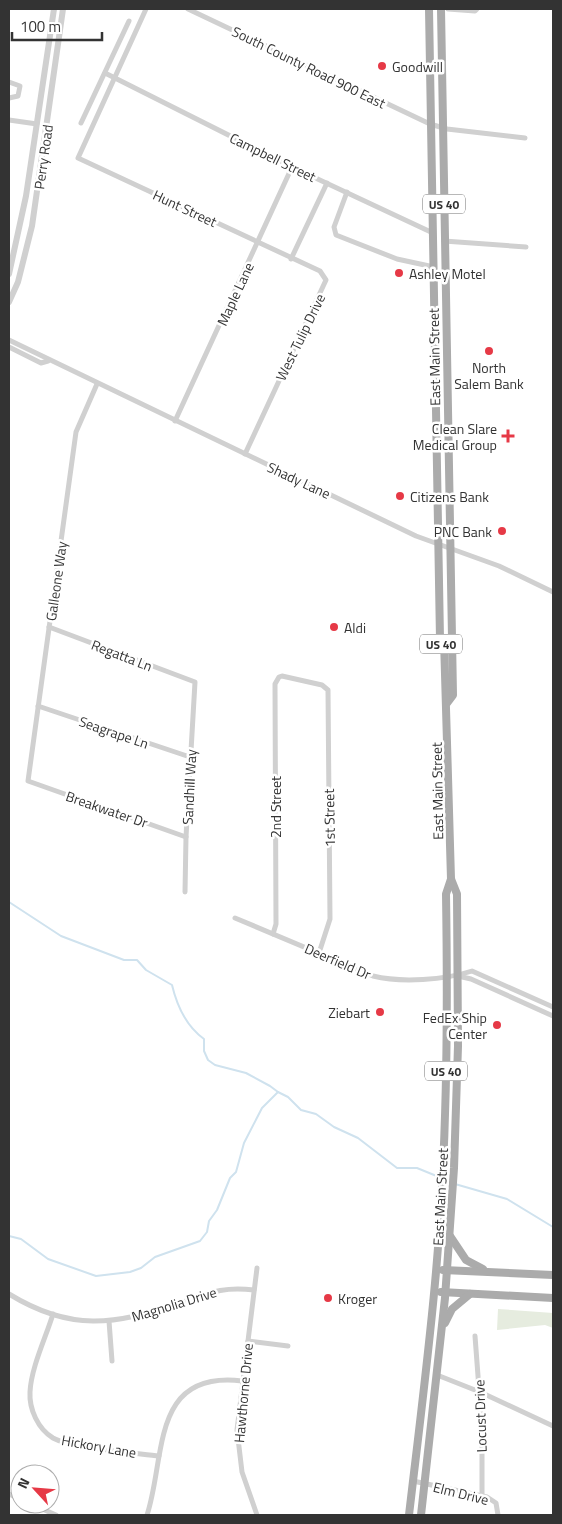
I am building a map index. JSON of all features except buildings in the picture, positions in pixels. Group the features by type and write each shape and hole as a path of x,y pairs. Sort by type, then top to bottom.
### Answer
{"main road":[{"name":"East Main Street","path":"421,1515 448,1270 454,1168 452,976 446,894 451,879 447,703 444,640 440,636 429,9"},
{"name":"East Main Street","path":"442,9 442,128 453,696 447,703"},
{"name":"East Main Street","path":"409,1515 434,1292 443,1165 457,894 451,879"},
{"path":"450,1235 466,1260 487,1271"},
{"path":"436,1270 553,1275"},
{"path":"434,1292 446,1291 553,1298"},
{"path":"442,1330 452,1309 470,1294"}],"street":[{"name":"Perry Road","path":"9,274 21,220 54,9"},
{"name":"Perry Road","path":"9,302 18,282 32,226 63,9"},
{"path":"114,78 146,9"},
{"name":"South County Road 900 East","path":"188,9 430,124 442,128 525,138"},
{"path":"448,9 475,11 478,9"},
{"path":"81,123 129,21"},
{"name":"Campbell Street","path":"105,73 292,167 433,232"},
{"name":"Hunt Street","path":"114,78 78,158 291,259"},
{"path":"9,82 20,86 18,96 9,98"},
{"path":"9,120 37,124"},
{"name":"Maple Lane","path":"175,421 259,243 292,167"},
{"path":"291,259 327,183"},
{"path":"347,192 334,228 336,235 397,258 434,266"},
{"path":"444,241 526,247"},
{"name":"West Tulip Drive","path":"244,454 326,283 325,275 320,271 291,259"},
{"name":"Shady Lane","path":"9,340 416,536 498,566 553,592"},
{"name":"Shady Lane","path":"9,347 42,363 48,360"},
{"name":"Galleone Way","path":"28,781 76,432 97,384"},
{"name":"Regatta Ln","path":"49,627 195,682"},
{"name":"1st Street","path":"277,680 282,676 322,685 328,690 329,696 330,919 320,953"},
{"name":"2nd Street","path":"272,934 276,924 275,753 277,680"},
{"name":"Sandhill Way","path":"185,892 186,837 195,682"},
{"name":"Seagrape Ln","path":"38,706 190,757"},
{"name":"Breakwater Dr","path":"28,781 186,837"},
{"name":"Deerfield Dr","path":"235,918 356,970 380,978 396,980 452,976 472,971 553,1007"},
{"path":"452,976 471,979 553,1016"},
{"name":"Hawthorne Drive","path":"256,1515 242,1472 237,1448 242,1381 257,1268"},
{"name":"Magnolia Drive","path":"9,1294 36,1309 52,1314 81,1320 109,1320 137,1317 224,1288 254,1290"},
{"name":"Hickory Lane","path":"52,1314 30,1392 33,1412 39,1424 47,1434 62,1442 159,1456"},
{"path":"109,1320 112,1361"},
{"name":"Locust Drive","path":"475,1336 480,1392 482,1496"},
{"path":"248,1341 288,1346"},
{"path":"437,1375 480,1392 553,1426"},
{"path":"147,1515 156,1486 164,1427 179,1401 204,1384 224,1379 242,1381"},
{"name":"Elm Drive","path":"413,1482 482,1496 496,1503 498,1515"}],"shaded area":[{"path":"498,1309 553,1313 553,1328 545,1325 497,1330"}],"waterway":[{"path":"9,902 61,936 124,960 137,960 146,970 172,985 183,1015 192,1028 204,1039 204,1051 208,1060 215,1065 246,1073 270,1086 288,1097 301,1110 316,1114 334,1127 358,1138 397,1168 417,1168 439,1177"},
{"path":"9,1236 21,1239 48,1259 96,1276 130,1272 141,1268 155,1257 200,1241 207,1232 209,1221 217,1210 230,1178 236,1172 244,1143 262,1108 278,1092"},
{"path":"455,1184 507,1199 553,1227"}],"place":[{"name":"Goodwill","path":"382,66"},
{"name":"Ashley Motel","path":"399,273"},
{"name":"North Salem Bank","path":"489,351"},
{"name":"Clean Slare Medical Group","path":"508,436"},
{"name":"Citizens Bank","path":"400,496"},
{"name":"PNC Bank","path":"502,531"},
{"name":"Aldi","path":"334,627"},
{"name":"Ziebart","path":"380,1012"},
{"name":"FedEx Ship Center","path":"497,1025"},
{"name":"Kroger","path":"328,1298"}]}
